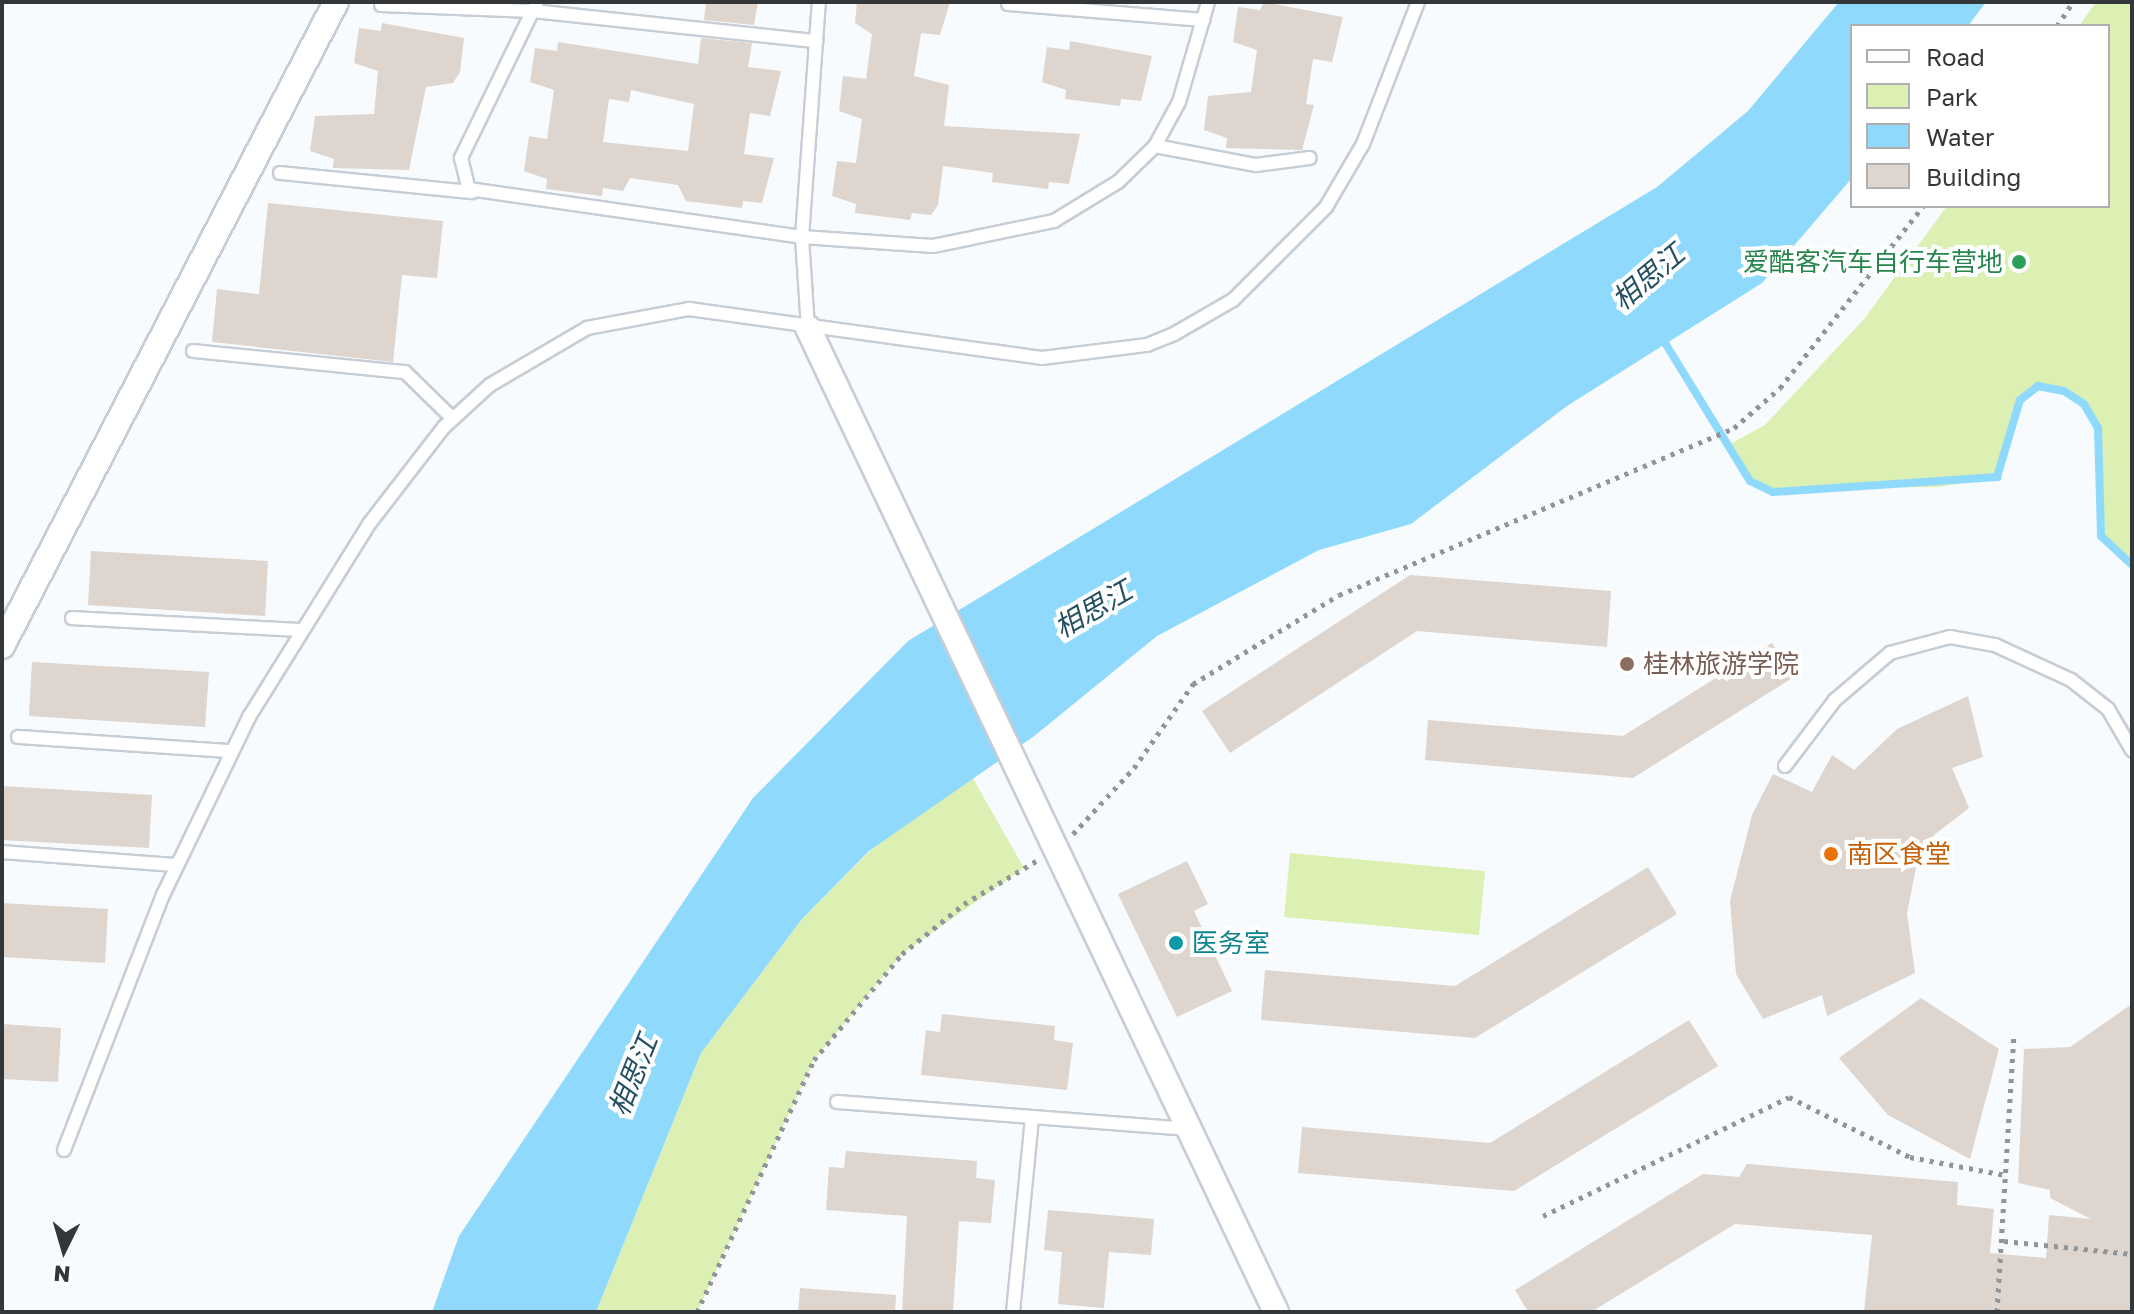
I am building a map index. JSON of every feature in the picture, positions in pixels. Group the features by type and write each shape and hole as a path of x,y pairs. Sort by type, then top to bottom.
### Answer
{"street":[{"path":"2,646 336,2"},
{"path":"808,328 926,582 1192,1129 1276,1312"}],"lane":[{"path":"808,328 802,237 819,2"},
{"path":"280,173 472,192 802,237 933,246 1013,234 1087,205 1155,146 1179,102 1208,2"},
{"path":"64,1150 176,865 230,751 299,630 369,524 453,419 490,385 587,328 651,312 711,309 808,328 1042,358 1147,345 1174,334 1233,300 1326,207 1363,144 1418,2"},
{"path":"1008,4 1203,20"},
{"path":"381,5 535,7 816,41"},
{"path":"472,192 461,158 535,7"},
{"path":"1155,146 1256,165 1310,158"},
{"path":"193,351 405,372 453,419"},
{"path":"72,618 299,630"},
{"path":"1785,766 1835,700 1890,653 1950,637 1995,645 2071,680 2108,709 2132,750"},
{"path":"18,737 230,751"},
{"path":"2,852 176,865"},
{"path":"837,1102 1192,1129"},
{"path":"1013,1312 1032,1117"}],"path":[{"path":"2058,24 2073,2"},
{"path":"1057,848 1134,768 1193,684 1339,595 1734,428 1780,388 1921,208"},
{"path":"697,1312 814,1060 902,954 1024,868"},
{"path":"1997,1312 2004,1241 2014,1034"},
{"path":"1543,1216 1789,1097 1910,1157 2005,1175"},
{"path":"2004,1241 2132,1254"}],"green space":[{"name":"爱酷客汽车自行车营地","path":"2096,2 2132,2 2132,565 2106,545 2098,527 2095,419 2084,404 2048,386 2020,401 1997,477 1939,487 1759,489 1728,445 1765,425 1864,319 1946,208 2110,208 2110,24 2080,24"},
{"path":"971,775 1024,868 902,954 814,1060 697,1312 596,1312 701,1053 802,919 870,851"},
{"path":"1290,853 1485,871 1479,935 1284,917"}],"water":[{"name":"相思江","path":"1839,2 1986,2 1970,24 1850,24 1850,180 1762,283 1567,406 1411,524 1319,550 1157,636 1033,737 869,851 802,919 701,1053 596,1312 432,1312 459,1236 753,798 908,641 1657,187 1748,111"}],"building":[{"path":"706,2 758,2 754,25 704,20"},
{"path":"857,2 950,2 940,35 921,33 914,76 949,85 944,126 1080,134 1069,184 1049,182 1048,189 992,182 993,173 943,166 938,205 931,215 912,213 910,220 855,213 856,204 832,196 837,161 856,163 862,119 839,111 843,76 866,79 872,34 855,23"},
{"path":"1264,2 1343,17 1332,62 1313,59 1306,104 1314,105 1302,150 1226,148 1227,138 1204,130 1208,96 1251,92 1257,50 1233,42 1238,7 1260,10"},
{"path":"382,23 464,38 460,72 453,83 426,87 409,170 333,168 334,159 310,151 315,116 374,114 378,71 354,63 359,28 381,31"},
{"path":"701,38 752,43 748,67 781,71 770,116 750,113 744,154 774,158 762,203 743,201 742,208 686,201 678,185 630,178 623,191 603,188 602,196 546,189 547,179 524,171 529,136 547,139 554,90 530,82 535,48 557,51 558,42 698,64","holes":["631,90 694,104 688,151 603,142 609,99 629,102"]},
{"path":"1070,41 1152,56 1141,101 1121,99 1120,106 1065,99 1066,90 1042,82 1047,47 1069,50"},
{"path":"268,203 443,221 437,278 402,275 393,362 212,342 217,289 259,294"},
{"path":"91,551 268,561 265,616 88,605"},
{"path":"1410,575 1611,591 1607,647 1417,631 1230,753 1202,711"},
{"path":"1772,643 1794,677 1633,778 1425,760 1428,720 1623,736"},
{"path":"32,662 209,672 205,727 29,716"},
{"name":"南区食堂","path":"1968,696 1983,757 1952,768 1969,808 1934,835 1917,863 1907,913 1915,973 1827,1016 1822,995 1763,1019 1736,974 1730,901 1752,815 1773,774 1812,792 1832,755 1854,770 1897,729"},
{"path":"2,786 152,795 149,848 2,840"},
{"name":"医务室","path":"1187,861 1208,904 1194,911 1232,991 1177,1017 1118,894"},
{"path":"1648,867 1677,914 1475,1038 1261,1020 1265,970 1455,986"},
{"path":"2,903 108,909 105,963 2,957"},
{"path":"1921,998 1999,1049 1970,1159 1888,1115 1839,1058"},
{"path":"2132,1004 2132,1312 1864,1312 1872,1235 1735,1224 1591,1312 1528,1312 1515,1290 1703,1174 1739,1177 1747,1164 1958,1182 1957,1205 1994,1209 1990,1253 2046,1258 2049,1215 2091,1219 2050,1198 2050,1190 2018,1183 2024,1049 2070,1047"},
{"path":"942,1014 1055,1026 1054,1040 1073,1043 1067,1090 921,1075 926,1030 940,1032"},
{"path":"1689,1020 1718,1066 1514,1191 1298,1173 1302,1127 1490,1143"},
{"path":"2,1024 61,1028 58,1082 2,1079"},
{"path":"846,1151 977,1161 976,1178 995,1180 991,1223 959,1221 953,1312 902,1312 907,1216 826,1210 829,1167 844,1168"},
{"path":"1048,1210 1154,1219 1151,1255 1109,1252 1104,1308 1058,1304 1062,1252 1044,1250"},
{"path":"800,1288 896,1295 895,1312 798,1312"}],"waterway":[{"path":"1662,338 1750,481 1773,492 1997,477 2020,400 2038,386 2064,391 2084,404 2098,428 2101,536 2132,565"}],"place":[{"name":"爱酷客汽车自行车营地","path":"2019,262"},
{"name":"桂林旅游学院","path":"1627,664"},
{"name":"南区食堂","path":"1831,854"},
{"name":"医务室","path":"1176,943"}]}
